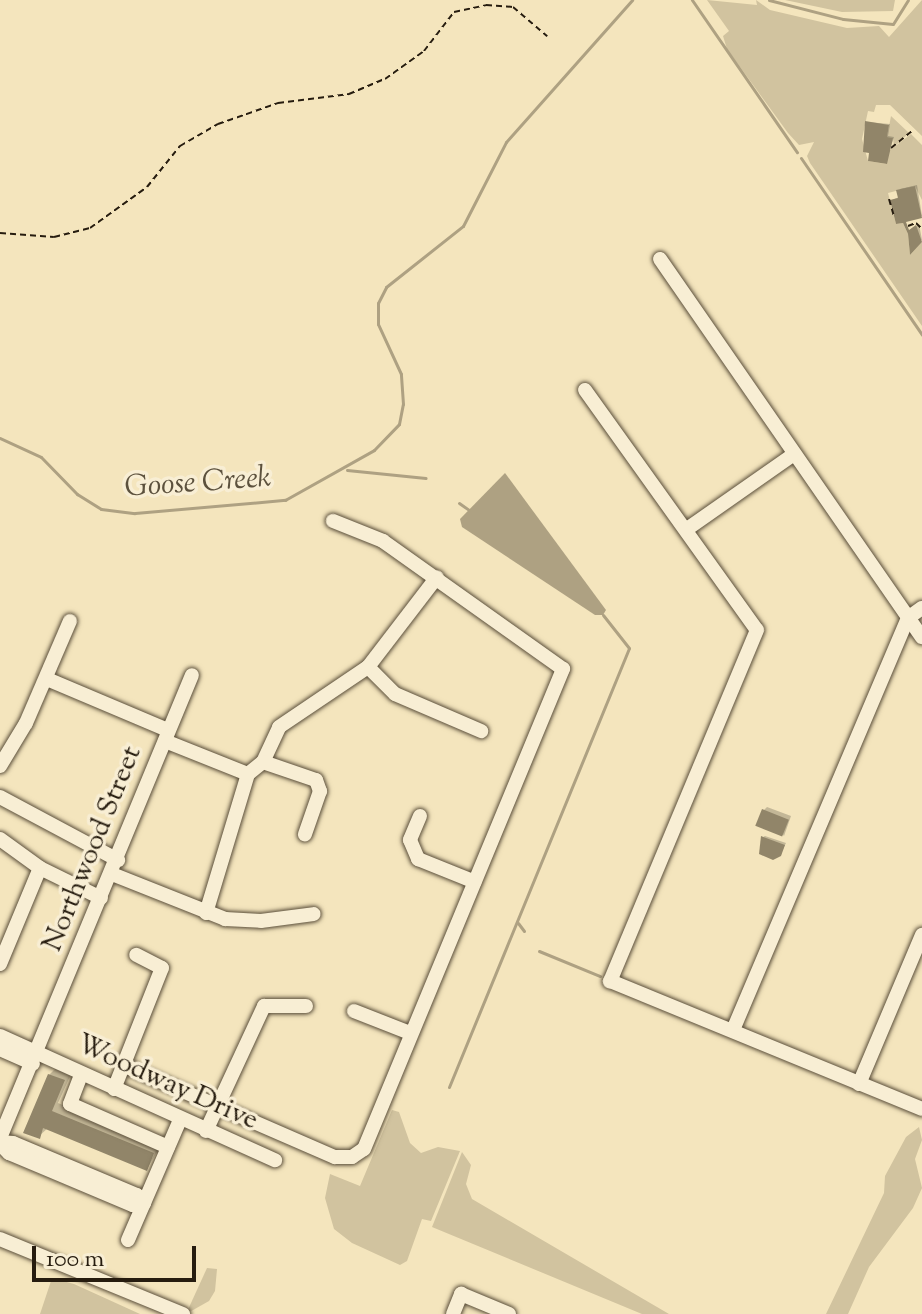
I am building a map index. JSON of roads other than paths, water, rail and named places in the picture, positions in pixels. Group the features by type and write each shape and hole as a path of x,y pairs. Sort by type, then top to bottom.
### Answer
{"street":[{"path":"660,259 922,637"},
{"path":"585,390 757,630 610,981 922,1109"},
{"path":"687,529 794,454"},
{"path":"123,1065 335,1157 352,1157 364,1149 563,669 383,541 333,521"},
{"path":"206,913 248,774 263,762 279,727 368,667 437,577"},
{"path":"733,1030 908,618 922,608"},
{"path":"0,766 47,679 70,621"},
{"path":"368,667 395,694 481,731"},
{"path":"47,679 166,735 192,675"},
{"name":"Northwood Street","path":"0,1142 118,860 166,735 248,774"},
{"path":"263,762 316,780 320,791 305,834"},
{"path":"0,797 118,860"},
{"path":"420,816 410,840 418,859 475,882"},
{"path":"0,839 40,868 101,898"},
{"path":"0,964 40,868"},
{"path":"112,874 206,913 242,921 314,914"},
{"path":"859,1084 922,935"},
{"path":"114,1089 162,968 136,955"},
{"path":"206,1131 264,1006 306,1006"},
{"path":"354,1011 410,1033"},
{"path":"0,1036 35,1059"},
{"path":"0,1049 35,1059"},
{"name":"Woodway Drive","path":"35,1059 81,1075 275,1160"},
{"path":"81,1075 70,1104 168,1147"},
{"path":"128,1240 180,1120"},
{"path":"0,1142 9,1153 133,1205 144,1203"},
{"path":"0,1239 183,1314"},
{"path":"453,1314 461,1294 509,1314"}],"waterway":[{"name":"Goose Creek","path":"0,438 41,457 77,494 101,509 135,513 285,500 374,450 399,424 403,404 401,374 378,324 378,303 386,287 463,226 506,142 632,0"},
{"path":"692,0 797,152"},
{"name":"Goose Creek","path":"769,0 843,19 893,24 908,0"},
{"path":"801,158 922,335"},
{"path":"347,470 426,478"},
{"path":"459,503 469,510"},
{"path":"449,1087 629,648 603,615"},
{"path":"518,923 524,931"},
{"path":"539,951 600,976"}]}
